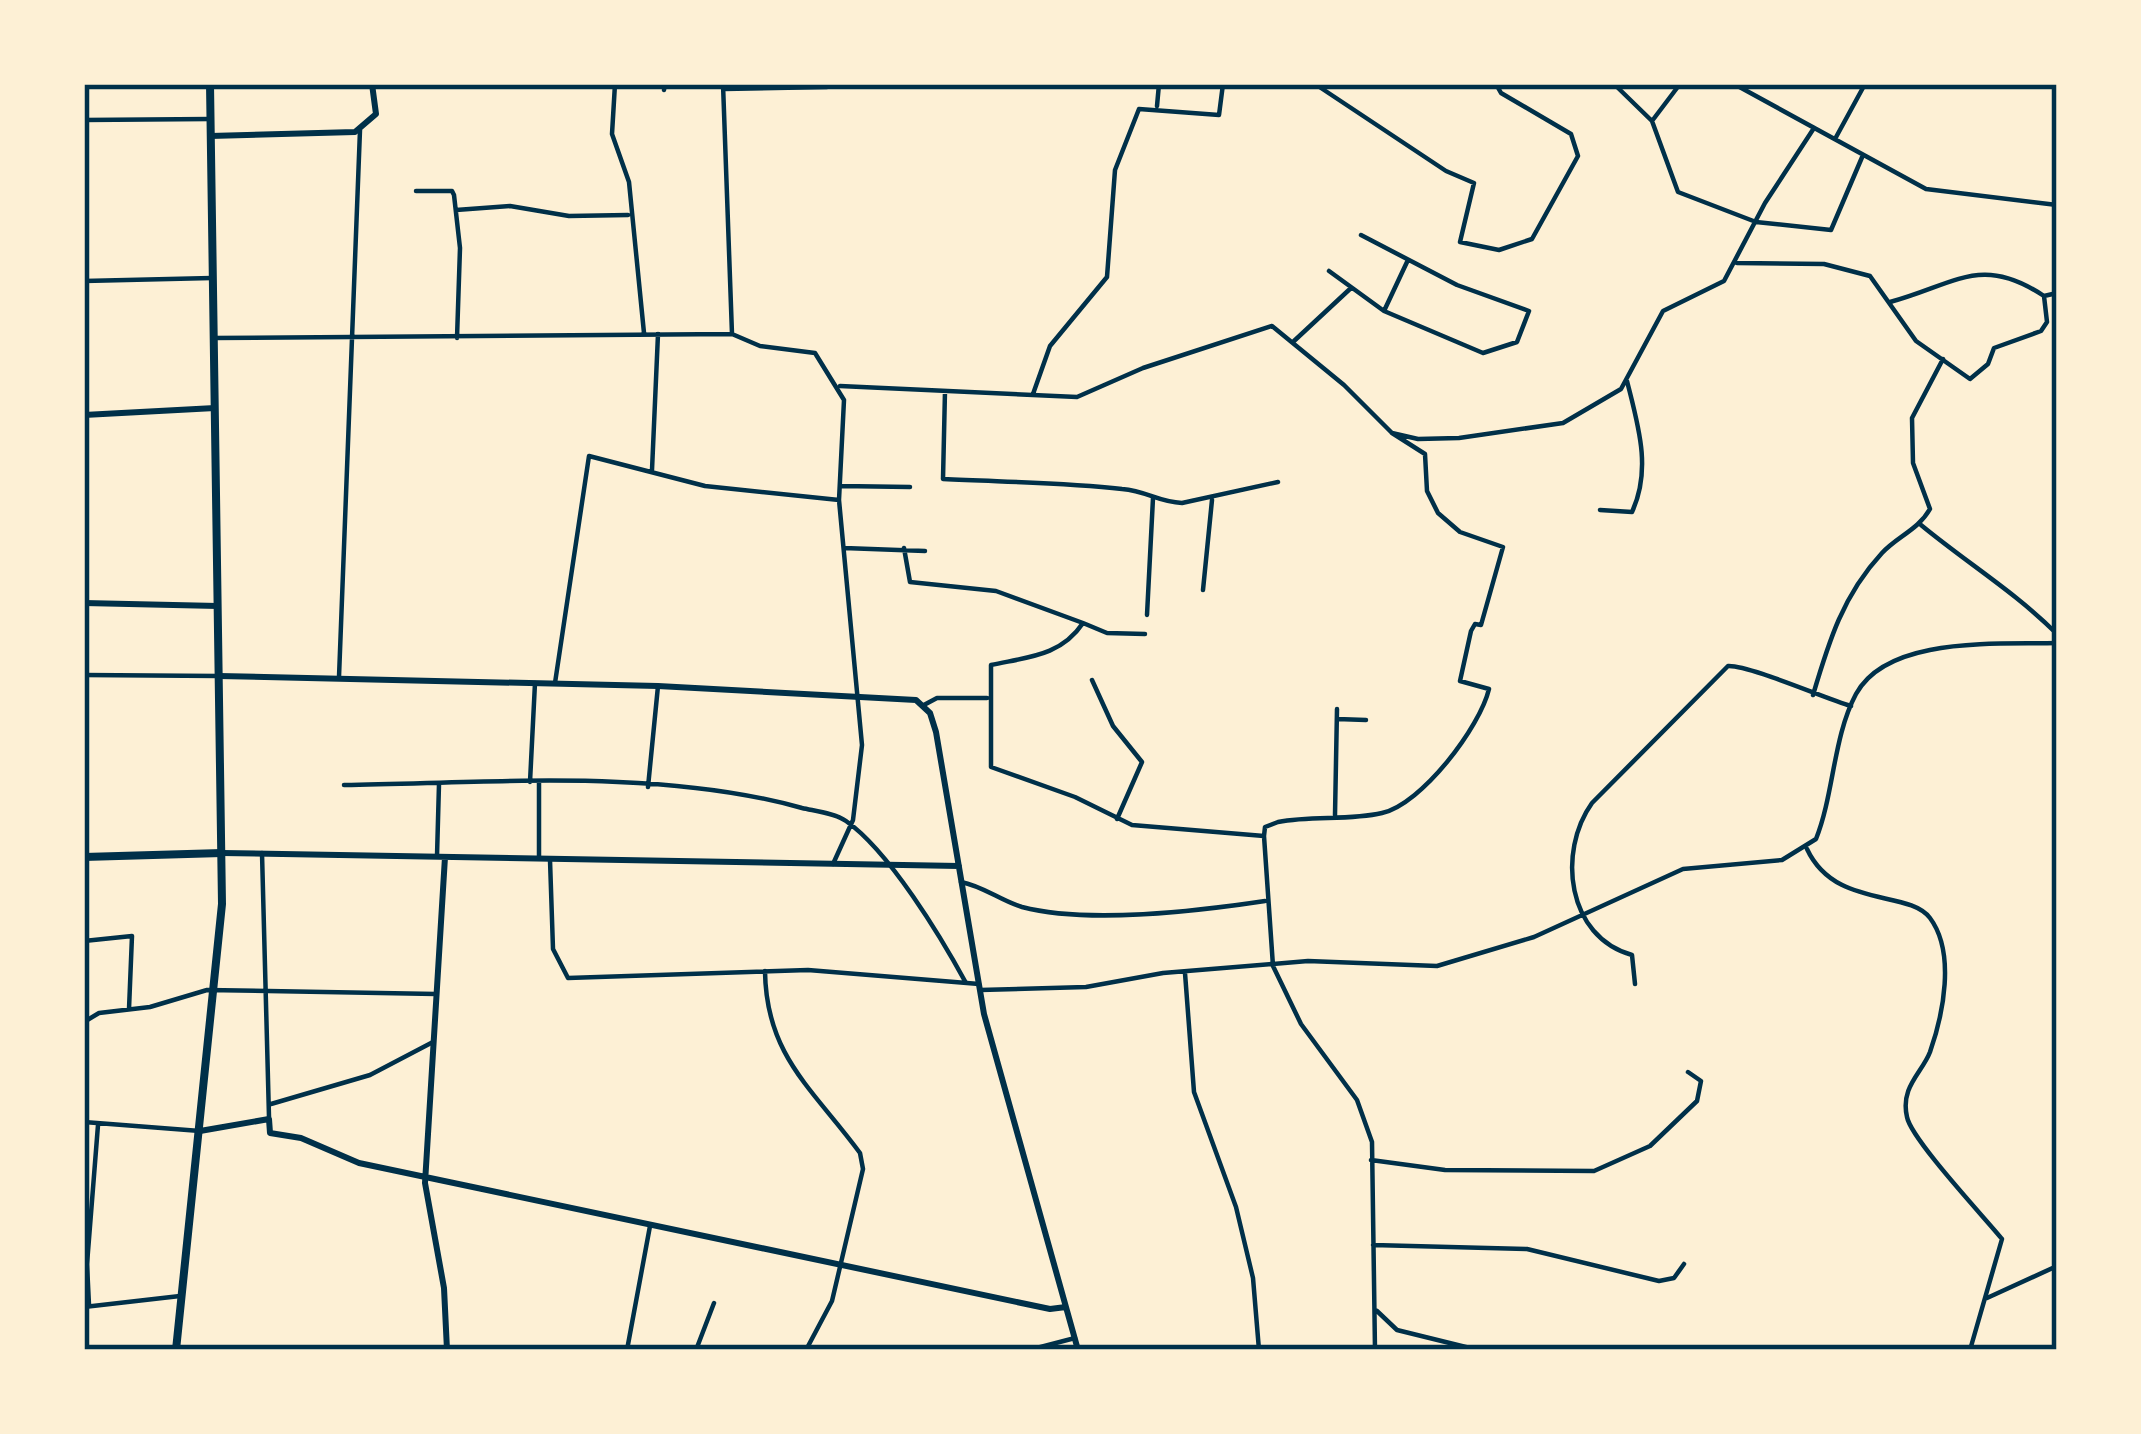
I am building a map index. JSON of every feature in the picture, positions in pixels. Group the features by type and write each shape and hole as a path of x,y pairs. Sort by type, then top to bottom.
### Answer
{"main road":[{"path":"176,1350 216,991 221,853 210,84"},
{"path":"84,856 221,853"}],"street":[{"path":"210,136 360,130 376,114 371,84"},
{"path":"615,84 612,134 629,182 644,333"},
{"path":"1156,106 1159,84"},
{"path":"1032,395 1050,346 1107,278 1114,170 1139,109 1156,106 1220,115 1223,84"},
{"path":"1315,84 1446,171 1474,183 1460,242 1499,250 1532,239 1578,156 1578,144 1570,134 1501,94 1496,84"},
{"path":"1614,84 1652,122 1678,192 1756,222 1831,230 1864,155"},
{"path":"1652,122 1680,84"},
{"path":"1734,84 1933,191 2057,205"},
{"path":"1835,140 1865,84"},
{"path":"732,334 723,87 827,87"},
{"path":"84,120 210,118"},
{"path":"1392,433 1432,440 1551,426 1575,417 1627,381 1663,311 1724,281 1814,128"},
{"path":"339,677 360,130"},
{"path":"416,190 452,190 458,338"},
{"path":"455,210 510,206 569,216 631,214"},
{"path":"1329,271 1384,311 1483,352 1517,342 1529,311 1408,261 1361,235"},
{"path":"1384,311 1408,261"},
{"path":"1737,263 1824,264 1870,276 1916,341 1970,379 1979,374 1994,348 2042,331 2047,322 2044,296"},
{"path":"1890,302 1998,272 2044,296 2057,293"},
{"path":"84,281 212,278"},
{"path":"1294,341 1352,287"},
{"path":"840,386 1091,395 1143,368 1193,356 1272,326 1392,433 1425,454 1430,502 1448,524 1503,548 1481,626 1471,631 1460,681 1489,689 1470,737 1416,794 1383,813 1335,815 1265,827 1269,874 1265,901 1273,966 1300,1024 1357,1100 1372,1142 1375,1350"},
{"path":"652,470 658,334"},
{"path":"213,338 732,334 760,346 814,353 840,386 844,400 839,500 862,746 850,824 833,864"},
{"path":"1814,694 1834,623 1848,597 1884,551 1921,525 1930,497 1913,463 1913,411 1943,359"},
{"path":"1600,510 1632,512 1640,495 1644,465 1627,381"},
{"path":"945,391 943,479 1152,492 1147,614"},
{"path":"84,415 214,408"},
{"path":"555,683 589,456 727,489 839,500"},
{"path":"1153,498 1182,503 1212,500 1278,482"},
{"path":"840,486 910,487"},
{"path":"1203,590 1212,500"},
{"path":"1921,525 2017,593 2057,634"},
{"path":"844,548 925,551"},
{"path":"904,548 910,582 996,591 1108,632 1145,634"},
{"path":"84,603 218,606"},
{"path":"1082,623 1060,648 991,665 992,767 1075,796 1117,819 1264,836"},
{"path":"550,858 553,949 568,978 765,971 881,973 979,987 1086,987 1344,960 1437,966 1485,956 1683,869 1782,860 1808,849 1819,832 1851,706 1872,677 1915,652 2057,643"},
{"path":"1635,984 1631,955 1615,950 1580,915 1573,855 1583,815 1604,788 1678,722 1717,673 1740,665 1851,706"},
{"path":"84,675 339,677 854,693 906,696 922,706 936,732 979,987 1078,1350"},
{"path":"1092,680 1113,726 1142,762 1117,819"},
{"path":"530,782 535,682"},
{"path":"648,787 658,686"},
{"path":"922,706 937,698 989,698"},
{"path":"1335,815 1337,710"},
{"path":"1337,719 1366,720"},
{"path":"344,785 530,782 733,793 850,824 931,923 965,983"},
{"path":"539,783 539,858"},
{"path":"439,784 441,856 426,1173 448,1316 447,1350"},
{"path":"1808,849 1817,867 1838,883 1916,909 1934,925 1947,975 1928,1058 1915,1072 1906,1114 1915,1136 2002,1239 1970,1350"},
{"path":"221,853 959,866"},
{"path":"262,853 270,1133 301,1138 358,1163 426,1173 1050,1309 1066,1307"},
{"path":"962,882 1023,907 1057,910 1176,913 1265,901"},
{"path":"84,941 132,936 129,1010"},
{"path":"765,971 768,1021 783,1053 860,1153 859,1193 832,1301 806,1350"},
{"path":"1185,974 1194,1092 1240,1226 1259,1350"},
{"path":"84,1022 99,1013 216,991 436,994"},
{"path":"270,1105 370,1075 433,1042"},
{"path":"1371,1160 1445,1170 1594,1171 1650,1146 1697,1101 1700,1081 1688,1072"},
{"path":"84,1122 200,1132 269,1119"},
{"path":"98,1125 87,1306 182,1295"},
{"path":"628,1350 650,1223"},
{"path":"1373,1245 1527,1249 1659,1281 1674,1278 1684,1264"},
{"path":"1987,1298 2057,1266"},
{"path":"697,1350 714,1303"},
{"path":"1377,1311 1397,1330 1478,1350"},
{"path":"1029,1350 1075,1338"}]}
